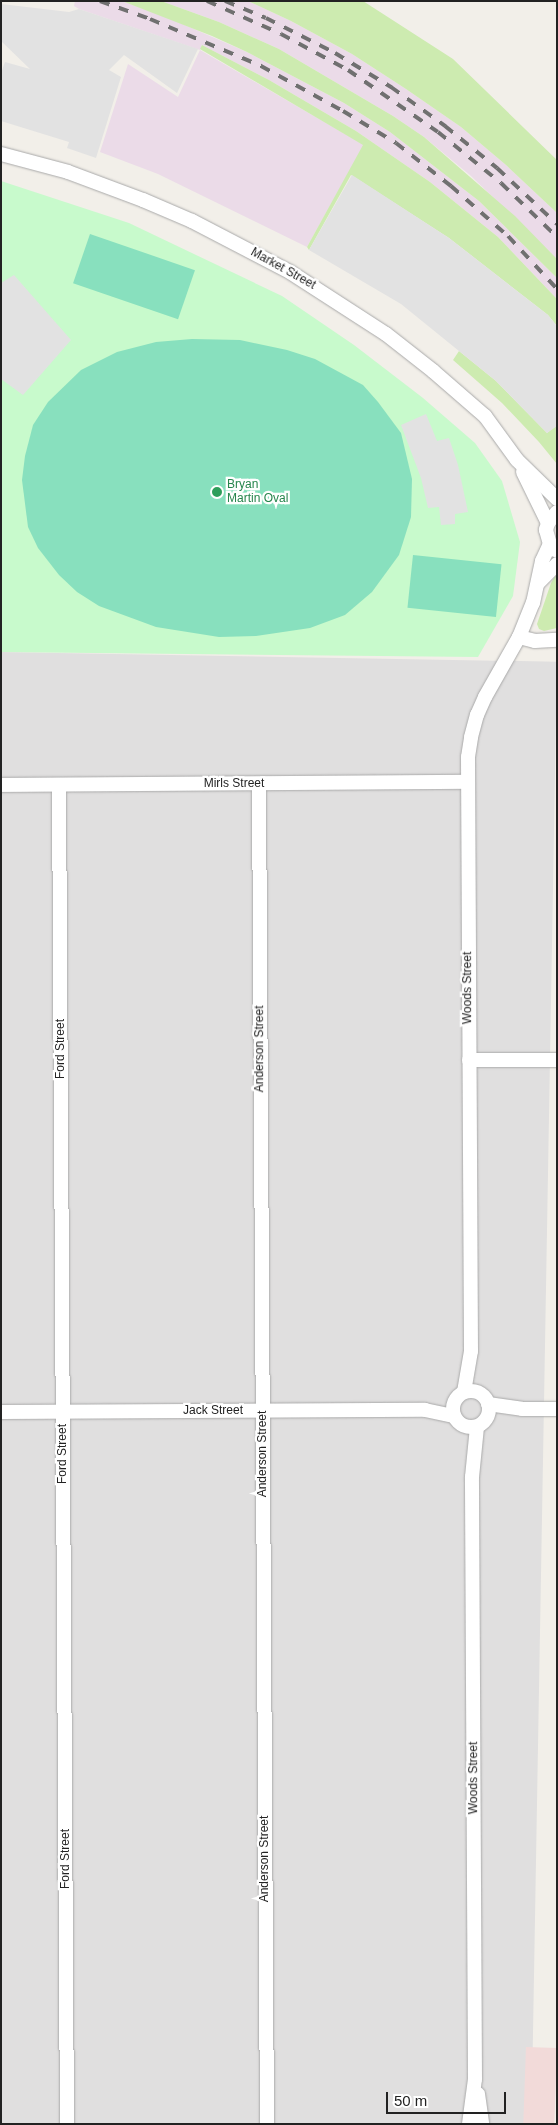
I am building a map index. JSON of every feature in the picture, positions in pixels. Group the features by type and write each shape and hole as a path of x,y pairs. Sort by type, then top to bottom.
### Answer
{"street":[{"name":"Market Street","path":"1,154 68,172 143,200 192,221 290,272 386,334 484,416 517,460 552,517"},
{"name":"Market Street","path":"517,460 557,499"},
{"path":"552,517 547,537 553,548"},
{"name":"Woods Street","path":"471,1392 466,782 470,736 484,696 519,637 537,584 542,562 553,548"},
{"name":"Woods Street","path":"537,584 557,564"},
{"path":"519,637 535,641 557,640"},
{"name":"Mirls Street","path":"1,785 466,782"},
{"name":"Anderson Street","path":"259,784 267,2124"},
{"name":"Ford Street","path":"59,785 67,2124"},
{"path":"468,1060 557,1060"},
{"path":"462,1418 471,1392 488,1410"},
{"path":"462,1418 488,1410 557,1409"},
{"name":"Jack Street","path":"1,1412 425,1410 462,1418"},
{"name":"Woods Street","path":"462,1418 472,1477 475,2079 470,2124"},
{"name":"Woods Street","path":"475,2079 481,2124"},
{"path":"470,2124 481,2124"}],"shaded area":[{"path":"75,1 122,1 164,16 247,52 344,103 390,132 479,201 557,278 557,299 498,237 430,182 356,131 269,80 202,45 200,50 79,9 74,6"},
{"path":"161,1 248,1 291,21 352,54 406,89 461,127 506,165 557,213 557,259 471,176 424,137 393,116 279,49 219,22"},
{"path":"1,4 69,12 79,9 198,49 177,93 124,55 109,70 121,77 96,158 67,148 69,142 1,121 1,73 5,62 30,69 1,41"},
{"path":"200,50 364,145 307,247 158,174 100,152 128,64 178,97"},
{"path":"352,175 449,238 548,315 557,326 557,426 547,433 496,381 401,304 309,250"},
{"path":"14,275 71,340 23,395 1,379 1,283"},
{"path":"426,414 437,441 449,438 458,465 468,512 455,514 455,524 441,525 439,507 428,508 421,478 401,425"},
{"path":"1,652 557,662 531,2124 1,2124"},
{"path":"526,2047 557,2048 554,2124 523,2124"}],"green space":[{"path":"122,1 161,1 219,22 279,49 393,116 424,137 515,216 557,259 557,278 479,201 390,132 344,103 247,52 212,36"},
{"path":"248,1 363,1 453,59 557,160 557,213 506,165 461,127 406,89 352,54 291,21"},
{"path":"202,45 269,80 356,131 430,182 498,237 556,298 557,326 548,315 449,238 351,175 309,250 307,247 363,145 200,49"},
{"name":"Bryan Martin Oval","path":"1,181 129,223 282,296 354,345 423,398 475,443 502,481 520,542 513,596 478,657 1,652"},
{"path":"90,234 195,270 178,319 73,283"},
{"name":"Bryan Martin Oval","path":"192,339 240,340 287,350 315,359 363,385 401,433 412,479 411,517 399,555 372,592 345,615 310,628 256,636 219,637 156,627 99,606 77,592 59,575 38,548 28,527 22,480 25,456 33,425 48,402 81,370 117,352 156,342"},
{"path":"459,351 496,381 547,433 556,426 557,464 502,403 453,360"},
{"path":"413,555 502,564 496,617 407,608"},
{"path":"557,573 557,628 544,631 539,629 537,624 551,583"}],"railway":[{"path":"100,1 150,19 261,66 343,111 396,143 451,186 508,236 557,289"},
{"path":"207,1 281,34 348,70 438,132 501,183 557,237"},
{"path":"225,1 266,18 335,53 391,87 445,126 497,168 557,224"}],"place":[{"name":"Bryan Martin Oval","path":"217,492"}]}
